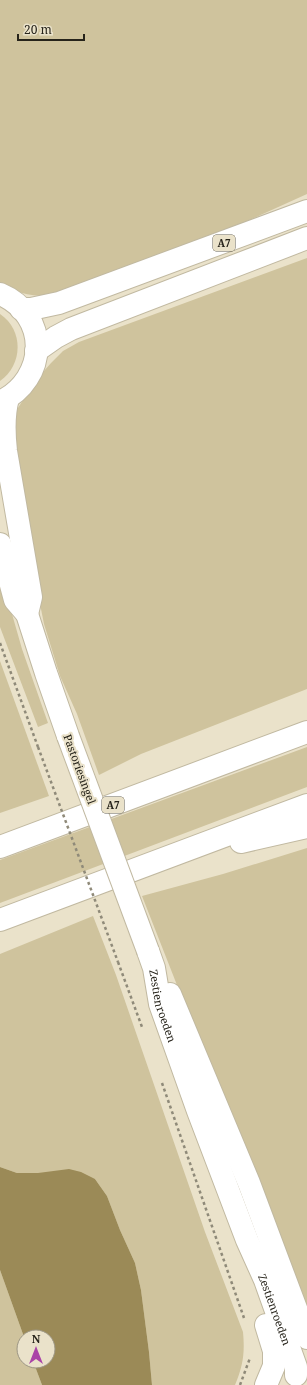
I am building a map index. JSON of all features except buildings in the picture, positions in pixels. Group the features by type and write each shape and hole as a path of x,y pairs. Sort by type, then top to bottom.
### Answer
{"main road":[{"name":"A7","path":"22,309 31,309 59,303 307,211"},
{"name":"A7","path":"36,352 56,337 71,329 307,238"},
{"path":"0,294 8,298 22,309 33,328 36,344 34,364 30,376 18,391 4,400"},
{"name":"Pastoriesingel","path":"4,400 4,432 7,458 31,596 27,614"},
{"name":"Pastoriesingel","path":"0,544 14,600 27,614 68,736 151,959"},
{"name":"A7","path":"227,762 307,725"},
{"name":"A7","path":"0,847 307,732"},
{"path":"0,920 307,805"},
{"path":"154,863 307,827"},
{"name":"Zestienroeden","path":"151,959 160,1004 198,1111 247,1240 265,1280 296,1367 297,1377"},
{"name":"Zestienroeden","path":"151,959 172,996 249,1183 307,1338"},
{"path":"247,1240 254,1287 274,1351 274,1366 266,1385"}],"path":[{"path":"0,642 144,1031"},
{"path":"162,1082 246,1322"},
{"path":"240,1385 250,1359 251,1352"}],"shaded area":[{"path":"0,0 307,0 307,194 194,245 56,297 27,294 0,286"},
{"path":"307,258 307,689 141,754 99,775 77,714 60,676 44,624 12,446 16,411 36,380 51,363 63,351 79,342"},
{"path":"0,314 8,321 13,329 17,338 18,348 13,366 8,374 0,381"},
{"path":"0,572 22,649 48,723 38,727 0,627"},
{"path":"0,661 49,796 0,813"},
{"path":"307,747 307,787 0,903 0,860"},
{"path":"307,848 307,1316 142,896 223,874"},
{"path":"93,916 116,975 205,1232 243,1332 243,1359 235,1385 152,1385 141,1290 135,1263 107,1196 95,1179 38,1173 17,1173 0,1167 0,954"},
{"path":"0,1167 17,1173 38,1173 69,1169 81,1172 95,1179 107,1196 135,1263 141,1290 152,1385 42,1385 36,1369 56,1369 56,1329 21,1329 0,1270"},
{"path":"0,1270 21,1329 16,1329 16,1369 36,1369 42,1385 0,1385"}]}
